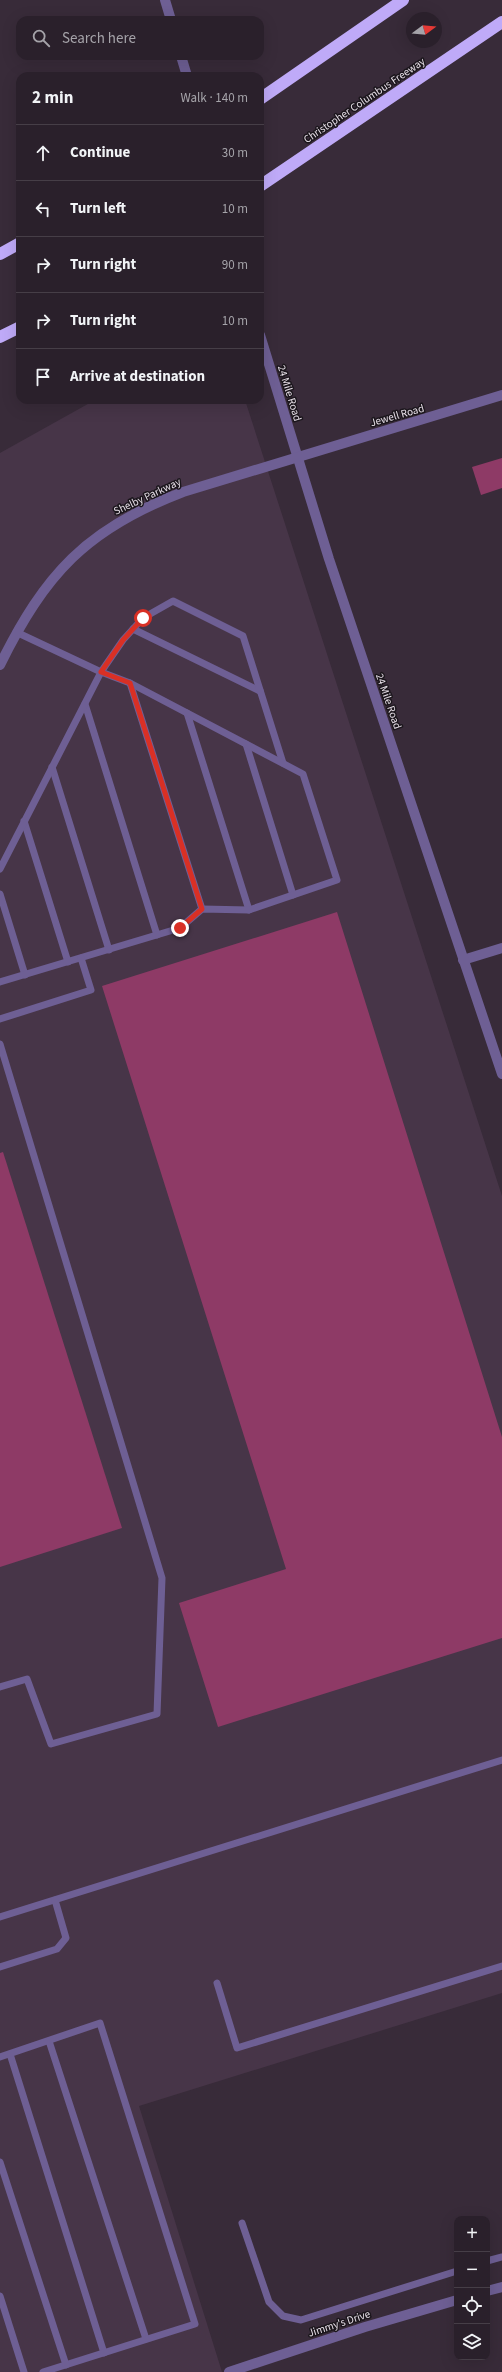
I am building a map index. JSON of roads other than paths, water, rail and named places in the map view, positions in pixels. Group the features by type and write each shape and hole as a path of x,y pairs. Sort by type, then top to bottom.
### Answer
{"highway":[{"path":"264,96 403,0"},
{"name":"Christopher Columbus Freeway","path":"264,183 502,22"},
{"path":"0,254 16,245"},
{"path":"0,337 16,329"}],"street":[{"path":"165,0 170,16"},
{"path":"182,60 186,72"},
{"name":"24 Mile Road","path":"264,348 329,559 502,1074"},
{"name":"Jewell Road","path":"298,456 422,421 502,395"},
{"name":"Shelby Parkway","path":"0,665 16,632 35,601 59,571 88,543 120,520 183,492 298,456"},
{"path":"464,960 502,948"},
{"path":"490,2290 502,2287"},
{"name":"Jimmy's Drive","path":"229,2372 365,2327 454,2301"}],"lane":[{"path":"0,869 101,672 143,618 172,601 243,636 283,763"},
{"path":"133,629 260,691"},
{"path":"0,982 180,928 202,909 249,910 337,880 303,774 130,683 101,672 16,632"},
{"path":"130,683 202,909"},
{"path":"84,704 158,935"},
{"path":"187,713 249,910"},
{"path":"246,744 293,895"},
{"path":"52,767 109,950"},
{"path":"24,821 68,962"},
{"path":"0,894 25,975"},
{"path":"0,1020 91,990 81,958"},
{"path":"0,1044 162,1578 157,1714 51,1744 27,1679 0,1687"},
{"path":"0,1917 502,1760"},
{"path":"0,1967 57,1949 66,1938 55,1900"},
{"path":"217,1983 237,2048 502,1966"},
{"path":"0,2057 100,2023 195,2324 43,2372"},
{"path":"49,2041 146,2339"},
{"path":"10,2054 104,2352"},
{"path":"0,2162 66,2365"},
{"path":"242,2223 269,2302 283,2316 301,2320 454,2272"},
{"path":"490,2260 502,2257"},
{"path":"0,2296 24,2372"}]}
